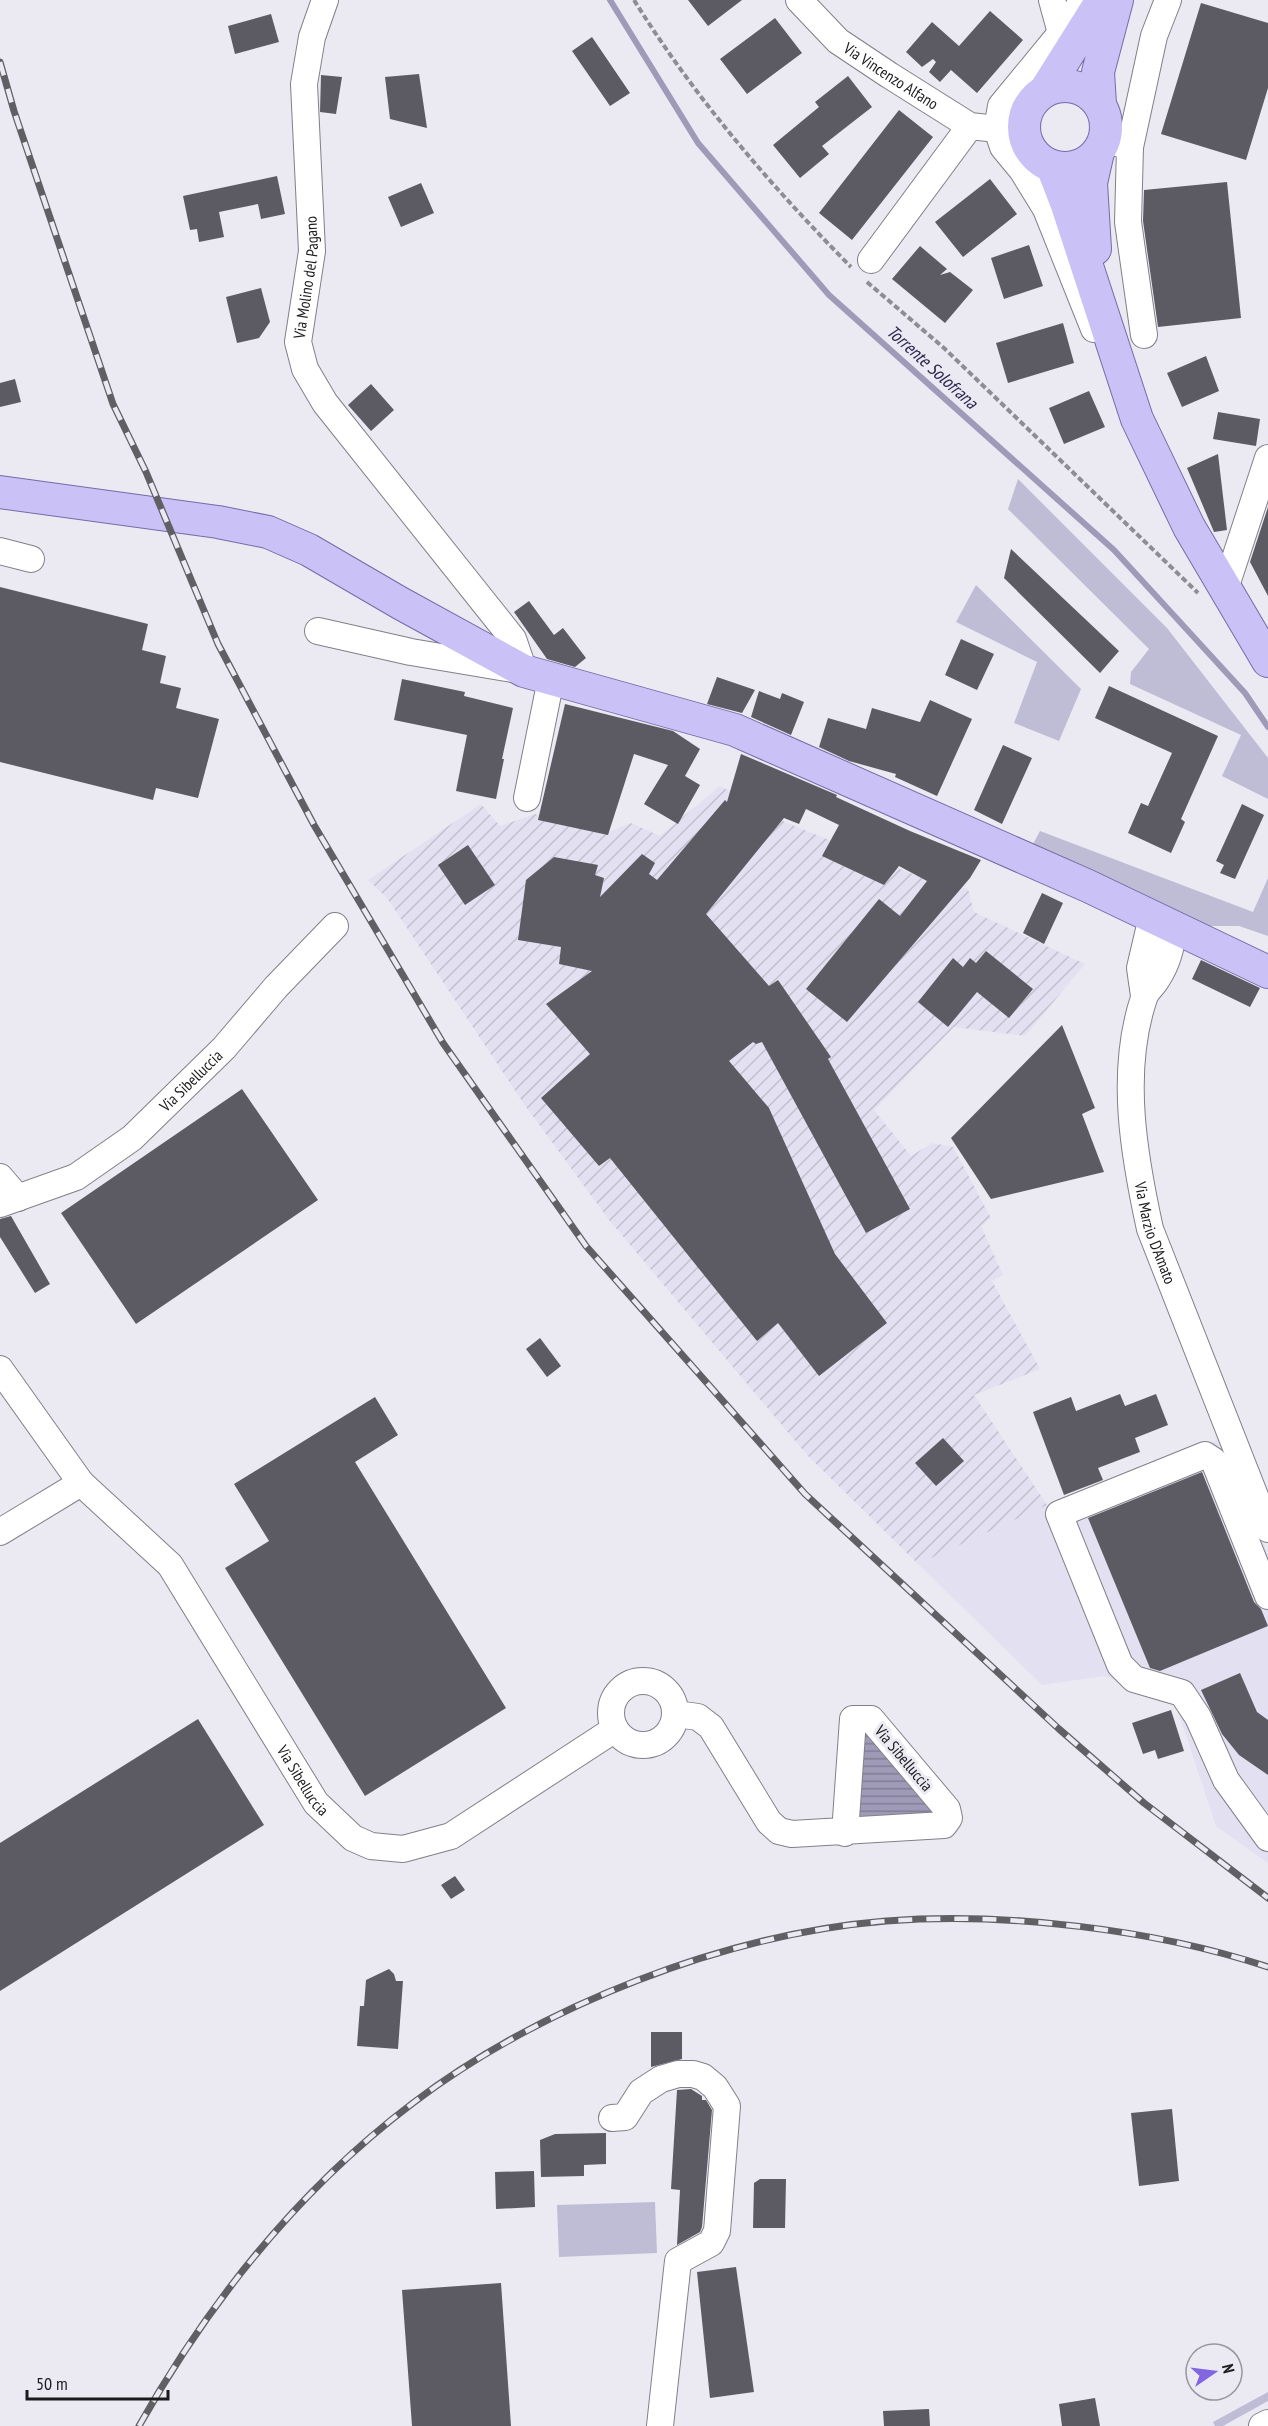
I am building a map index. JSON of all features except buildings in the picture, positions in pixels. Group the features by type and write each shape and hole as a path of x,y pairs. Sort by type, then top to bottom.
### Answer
{"main road":[{"path":"1102,0 1037,81 1024,125 1031,150 1048,164 1099,301 1137,419 1190,527 1213,592 1268,661"},
{"path":"1100,104 1098,72 1117,0"},
{"path":"1037,81 1076,86 1092,95 1100,104 1106,118 1111,146 1091,183 1099,301"},
{"path":"1048,164 1075,167 1089,161 1111,146"},
{"path":"0,492 163,513 268,532 309,550 468,640 538,675 735,730 1088,886 1268,972"}],"street":[{"name":"Via Molino del Pagano","path":"325,0 312,37 304,84 312,251 298,342 304,369 325,403 513,639 538,675"},
{"name":"Via Vincenzo Alfano","path":"799,0 838,41 970,126 1000,138 1020,157 1048,164"},
{"path":"1052,0 1061,33"},
{"path":"1083,0 1061,33 1037,81 1001,106 1000,138 1046,209 1090,321 1119,366"},
{"path":"1144,335 1128,222 1111,146 1168,0"},
{"path":"864,270 970,126"},
{"path":"1213,592 1268,458"},
{"path":"0,551 31,559"},
{"path":"468,640 483,604"},
{"path":"318,631 411,652 538,675 527,798"},
{"name":"Via Marzio D'Amato","path":"1162,922 1140,968 1144,996 1132,1059 1133,1127 1139,1180 1150,1229 1268,1529"},
{"name":"Via Sibelluccia","path":"0,1177 9,1201 76,1176 132,1138 224,1048 276,987 335,926"},
{"name":"Via Sibelluccia","path":"0,1369 81,1483 170,1565 316,1803 353,1838 371,1846 403,1849 451,1836 615,1729"},
{"path":"1214,1461 1238,1452"},
{"path":"1266,1586 1214,1461 1205,1455 1059,1514 1120,1665 1134,1679 1182,1693 1197,1717 1226,1780 1268,1838"},
{"path":"0,1533 81,1483"},
{"path":"641,1681 662,1686 674,1704 676,1714 668,1734 651,1745 630,1743 615,1729 611,1708 621,1690 630,1684 641,1681"},
{"name":"Via Sibelluccia","path":"676,1714 698,1717 711,1727 769,1822 779,1831 792,1834 845,1833 944,1825 949,1818 947,1809 871,1719 863,1717 853,1719 845,1833"},
{"path":"612,2118 625,2116 649,2085 678,2074 703,2077 715,2087 727,2106 717,2231 711,2243 678,2261 660,2426"},
{"path":"1262,2426 1268,2423"}],"path":[{"path":"634,0 687,80 772,186 864,270 944,348 1213,592"}],"shaded area":[{"path":"1018,479 1167,628 1268,758 1268,799 1222,776 1241,735 1130,684 1131,672 1149,649 1008,509"},
{"path":"976,585 1081,689 1059,741 1014,723 1037,662 956,622"},
{"path":"720,786 785,822 915,875 968,889 974,912 1085,964 1025,1036 954,1027 874,1110 911,1156 932,1143 953,1147 991,1218 981,1226 1003,1275 992,1281 1040,1369 974,1395 1047,1505 918,1564 807,1455 609,1220 524,1104 387,898 368,880 481,804 500,826 535,814 609,832 631,823 660,836"},
{"path":"1040,831 1253,912 1268,878 1268,936 1239,926 1207,926 1032,846"},
{"path":"1222,1438 1268,1554 1268,1863 1216,1826 1175,1702 1104,1676 1042,1685 918,1564 1047,1505"},
{"path":"860,1722 942,1813 853,1819"},
{"path":"655,2202 657,2253 559,2257 557,2205"},
{"path":"1268,2392 1268,2401 1223,2426 1215,2426 1213,2422"}],"waterway":[{"name":"Torrente Solofrana","path":"610,0 698,143 829,295 1114,550 1245,693 1268,727"}],"railway":[{"path":"0,62 14,111 113,404 146,472 218,644 314,825 443,1043 586,1246 805,1494 1059,1729 1144,1803 1268,1898"},
{"path":"139,2426 195,2335 226,2292 295,2210 371,2136 463,2068 518,2035 576,2006 637,1980 762,1941 825,1929 886,1921 932,1919 981,1919 1079,1926 1177,1943 1268,1967"}]}
